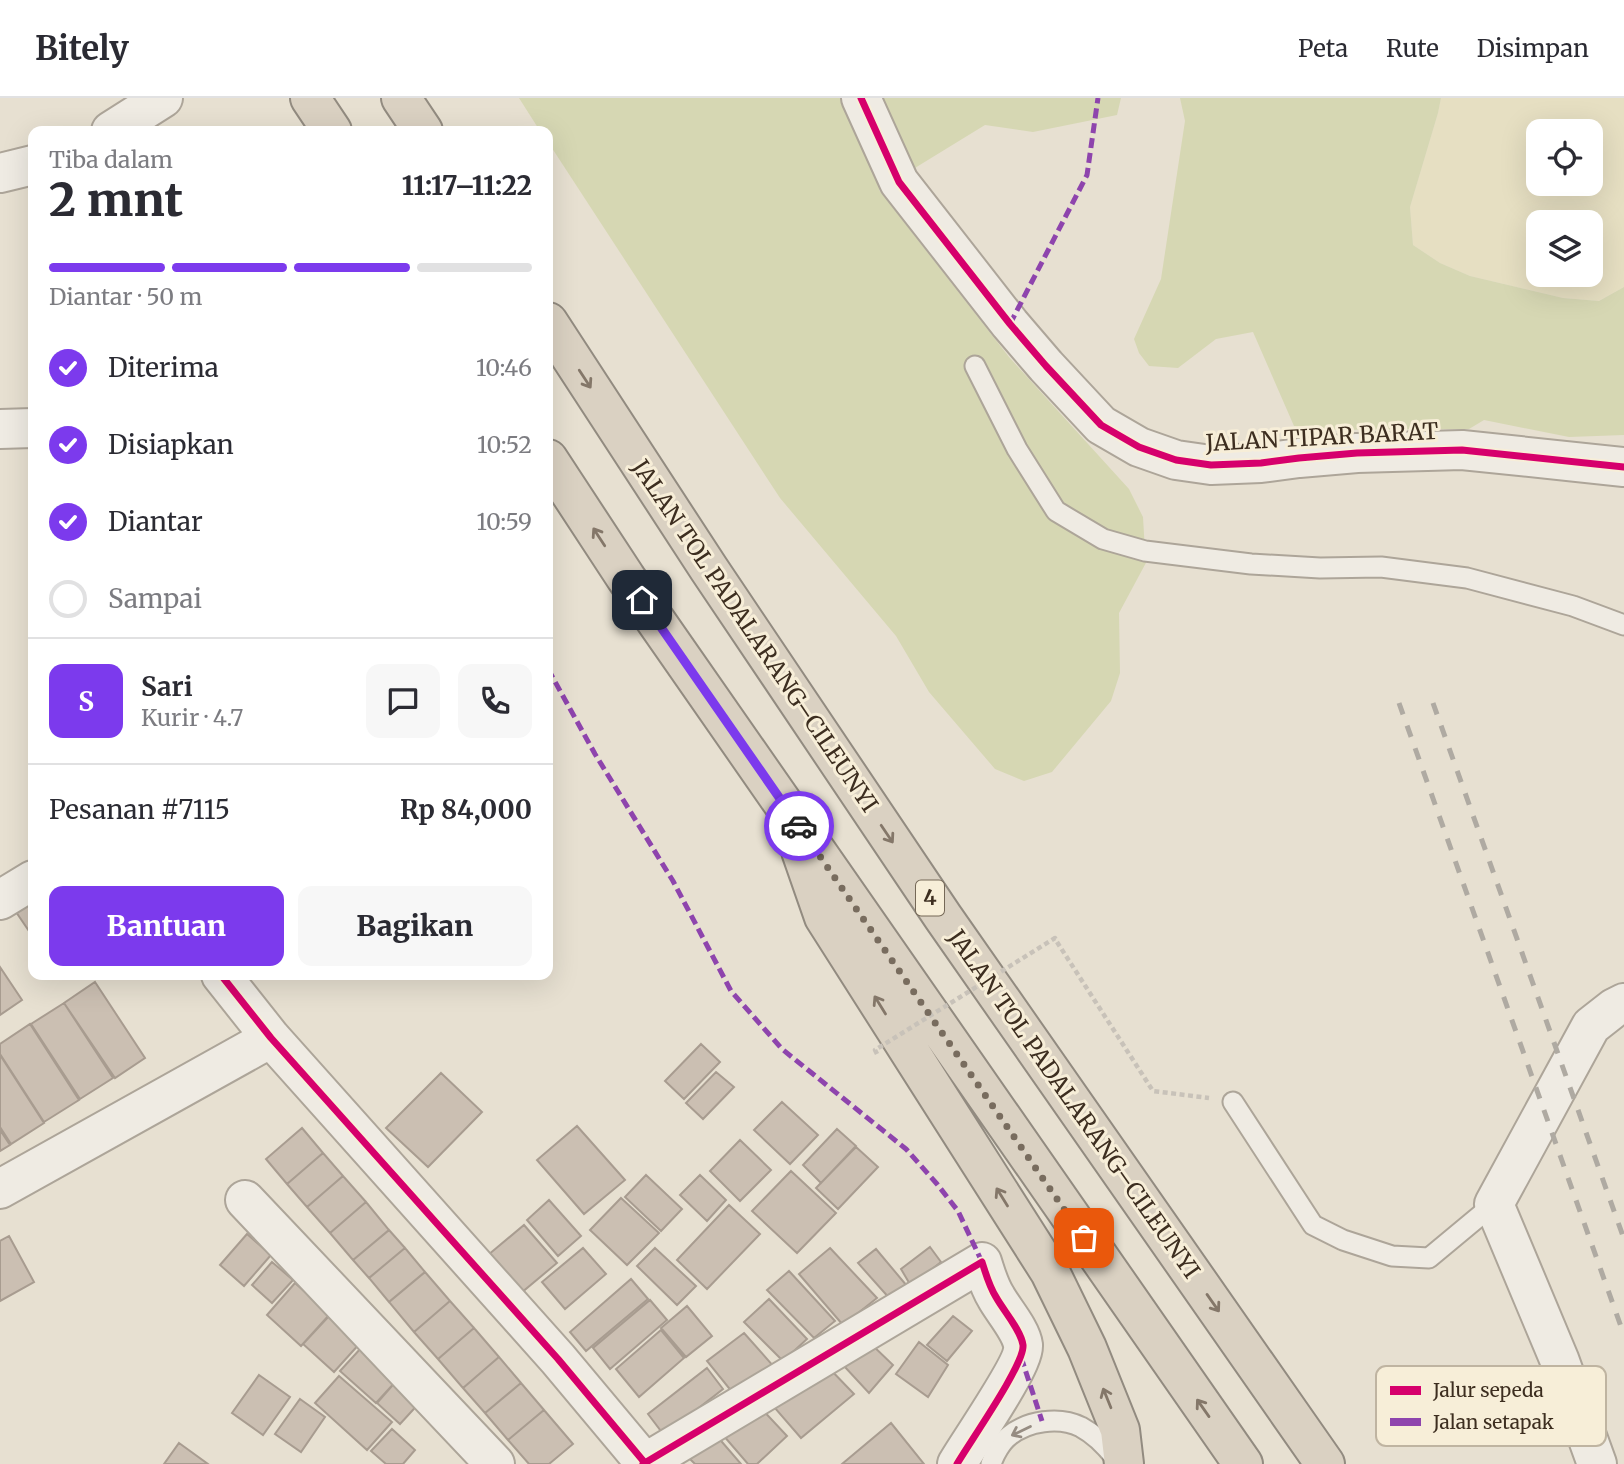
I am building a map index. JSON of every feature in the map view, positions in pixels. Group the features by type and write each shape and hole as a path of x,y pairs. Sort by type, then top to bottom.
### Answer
{"highway":[{"path":"310,98 329,126"},
{"path":"401,98 419,126"},
{"name":"JALAN TOL PADALARANG–CILEUNYI","path":"553,330 709,569 935,906 1325,1464"},
{"path":"553,467 626,578 1243,1464"},
{"path":"785,805 824,917 1050,1272 1087,1348 1120,1430 1121,1464"}],"street":[{"path":"120,126 163,98"},
{"name":"JALAN TIPAR BARAT","path":"861,98 899,181 1010,324 1101,425 1139,447 1176,460 1211,465 1261,463 1357,453 1462,450 1624,467"},
{"path":"0,173 28,166"},
{"path":"0,429 28,428"},
{"path":"0,900 28,883"},
{"path":"225,980 271,1038 558,1359 644,1463 982,1262 995,1296 1019,1333 1023,1346 1021,1357 1000,1395 957,1464"},
{"path":"1562,1366 1494,1204 1591,1026 1624,1003"},
{"path":"0,1189 271,1038"},
{"path":"245,1200 495,1464"},
{"path":"1590,1446 1597,1464"}],"lane":[{"path":"975,366 1017,449 1056,510 1103,539 1145,551 1251,564 1320,568 1381,567 1468,578 1573,606 1624,625"},
{"path":"1233,1102 1313,1224 1343,1240 1392,1256 1429,1258 1494,1204"},
{"path":"991,1464 1008,1437 1042,1421 1079,1426 1107,1447 1121,1464"}],"path":[{"path":"877,1054 875,1050 1055,938 1153,1091 1233,1102"}],"shaded area":[{"path":"1441,98 1624,98 1624,287 1599,301 1563,298 1470,276 1440,263 1413,245 1410,207"}],"green space":[{"path":"519,98 1121,98 1117,115 1033,132 985,125 879,190 1009,357 1129,489 1143,517 1148,559 1119,613 1120,673 1111,701 1052,772 1024,781 995,769 929,692 896,636 780,498 553,150 553,126 537,126"},
{"path":"1180,98 1441,98 1410,207 1413,245 1440,263 1470,276 1563,298 1599,301 1624,287 1624,435 1569,437 1484,420 1469,429 1309,430 1294,426 1253,332 1216,339 1178,368 1149,366 1139,353 1134,339 1161,279 1185,121"}],"building":[{"path":"28,895 28,930 12,906"},
{"path":"0,967 22,1000 0,1015"},
{"path":"95,982 145,1058 115,1078 64,1003"},
{"path":"64,1003 113,1078 80,1099 31,1024"},
{"path":"30,1024 79,1100 44,1122 0,1054 0,1044"},
{"path":"701,1044 720,1062 684,1099 665,1081"},
{"path":"0,1055 44,1123 11,1144 0,1127"},
{"path":"716,1072 734,1087 703,1119 686,1103"},
{"path":"441,1073 482,1112 428,1167 386,1128"},
{"path":"782,1102 818,1135 790,1164 754,1130"},
{"path":"577,1126 625,1180 584,1214 537,1160"},
{"path":"302,1128 323,1153 287,1184 266,1159"},
{"path":"837,1129 856,1146 821,1183 803,1165"},
{"path":"0,1130 10,1145 0,1151"},
{"path":"740,1140 771,1170 740,1201 710,1171"},
{"path":"856,1147 878,1167 838,1209 816,1188"},
{"path":"323,1153 343,1176 307,1207 287,1184"},
{"path":"791,1171 836,1213 797,1253 752,1211"},
{"path":"646,1175 682,1209 661,1231 625,1197"},
{"path":"700,1175 726,1200 707,1221 680,1195"},
{"path":"343,1176 366,1202 330,1233 307,1207"},
{"path":"621,1198 659,1233 627,1265 590,1230"},
{"path":"549,1200 581,1236 558,1256 527,1220"},
{"path":"366,1202 389,1230 353,1260 330,1233"},
{"path":"729,1205 760,1234 707,1289 677,1260"},
{"path":"524,1225 557,1263 521,1293 488,1255"},
{"path":"389,1230 405,1248 369,1278 353,1260"},
{"path":"247,1234 271,1255 244,1286 220,1265"},
{"path":"9,1236 34,1282 0,1301 0,1241"},
{"path":"930,1247 941,1262 911,1286 901,1269"},
{"path":"405,1248 425,1272 389,1302 369,1278"},
{"path":"583,1248 606,1274 565,1309 542,1282"},
{"path":"655,1248 696,1286 677,1305 637,1266"},
{"path":"830,1248 877,1298 843,1325 799,1274"},
{"path":"876,1249 907,1286 891,1300 858,1263"},
{"path":"272,1262 293,1280 272,1303 252,1285"},
{"path":"789,1271 835,1321 814,1338 767,1290"},
{"path":"425,1272 450,1301 414,1332 389,1302"},
{"path":"631,1279 648,1299 586,1351 570,1332"},
{"path":"295,1283 330,1314 301,1346 267,1315"},
{"path":"769,1299 807,1339 783,1361 744,1322"},
{"path":"650,1300 667,1320 610,1369 593,1348"},
{"path":"450,1301 474,1328 438,1359 414,1332"},
{"path":"687,1306 712,1336 686,1357 661,1328"},
{"path":"330,1315 361,1342 334,1372 303,1344"},
{"path":"953,1316 972,1331 947,1361 927,1345"},
{"path":"474,1328 499,1357 463,1388 438,1359"},
{"path":"661,1330 684,1358 639,1397 616,1369"},
{"path":"744,1333 775,1368 737,1398 707,1361"},
{"path":"869,1342 893,1365 869,1393 844,1366"},
{"path":"919,1342 948,1365 928,1397 896,1374"},
{"path":"362,1347 398,1379 376,1403 340,1371"},
{"path":"499,1357 521,1383 485,1413 463,1388"},
{"path":"827,1366 854,1394 801,1438 774,1407"},
{"path":"707,1368 723,1389 664,1435 648,1414"},
{"path":"259,1375 290,1397 263,1435 232,1413"},
{"path":"339,1376 392,1422 367,1450 315,1403"},
{"path":"398,1379 422,1400 400,1424 377,1403"},
{"path":"521,1383 544,1410 508,1440 485,1413"},
{"path":"300,1399 325,1417 301,1452 275,1434"},
{"path":"757,1404 787,1436 757,1464 748,1464 723,1435"},
{"path":"544,1410 573,1444 549,1464 529,1464 508,1440"},
{"path":"891,1423 924,1464 842,1464"},
{"path":"392,1429 415,1450 403,1464 386,1464 371,1451"},
{"path":"716,1435 741,1464 695,1464 689,1458"},
{"path":"179,1443 208,1464 164,1464"}],"railway":[{"path":"1399,703 1624,1335"},
{"path":"1433,703 1624,1239"}],"marked path":[{"path":"1010,324 1087,175 1098,98"},
{"path":"553,678 595,754 673,881 731,991 782,1049 906,1149 958,1211 982,1262"},
{"path":"1021,1357 1042,1421"}],"cycle path":[{"path":"861,98 899,182 1010,324 1101,425 1139,447 1176,460 1211,465 1261,463 1357,453 1462,450 1624,467"},
{"path":"225,980 271,1038 558,1359 645,1463"},
{"path":"643,1464 982,1262 991,1289 1022,1339 1023,1345 1015,1369 957,1464"}],"way so far":[{"path":"799,826 1084,1238"}],"route":[{"path":"642,600 799,826"}]}
